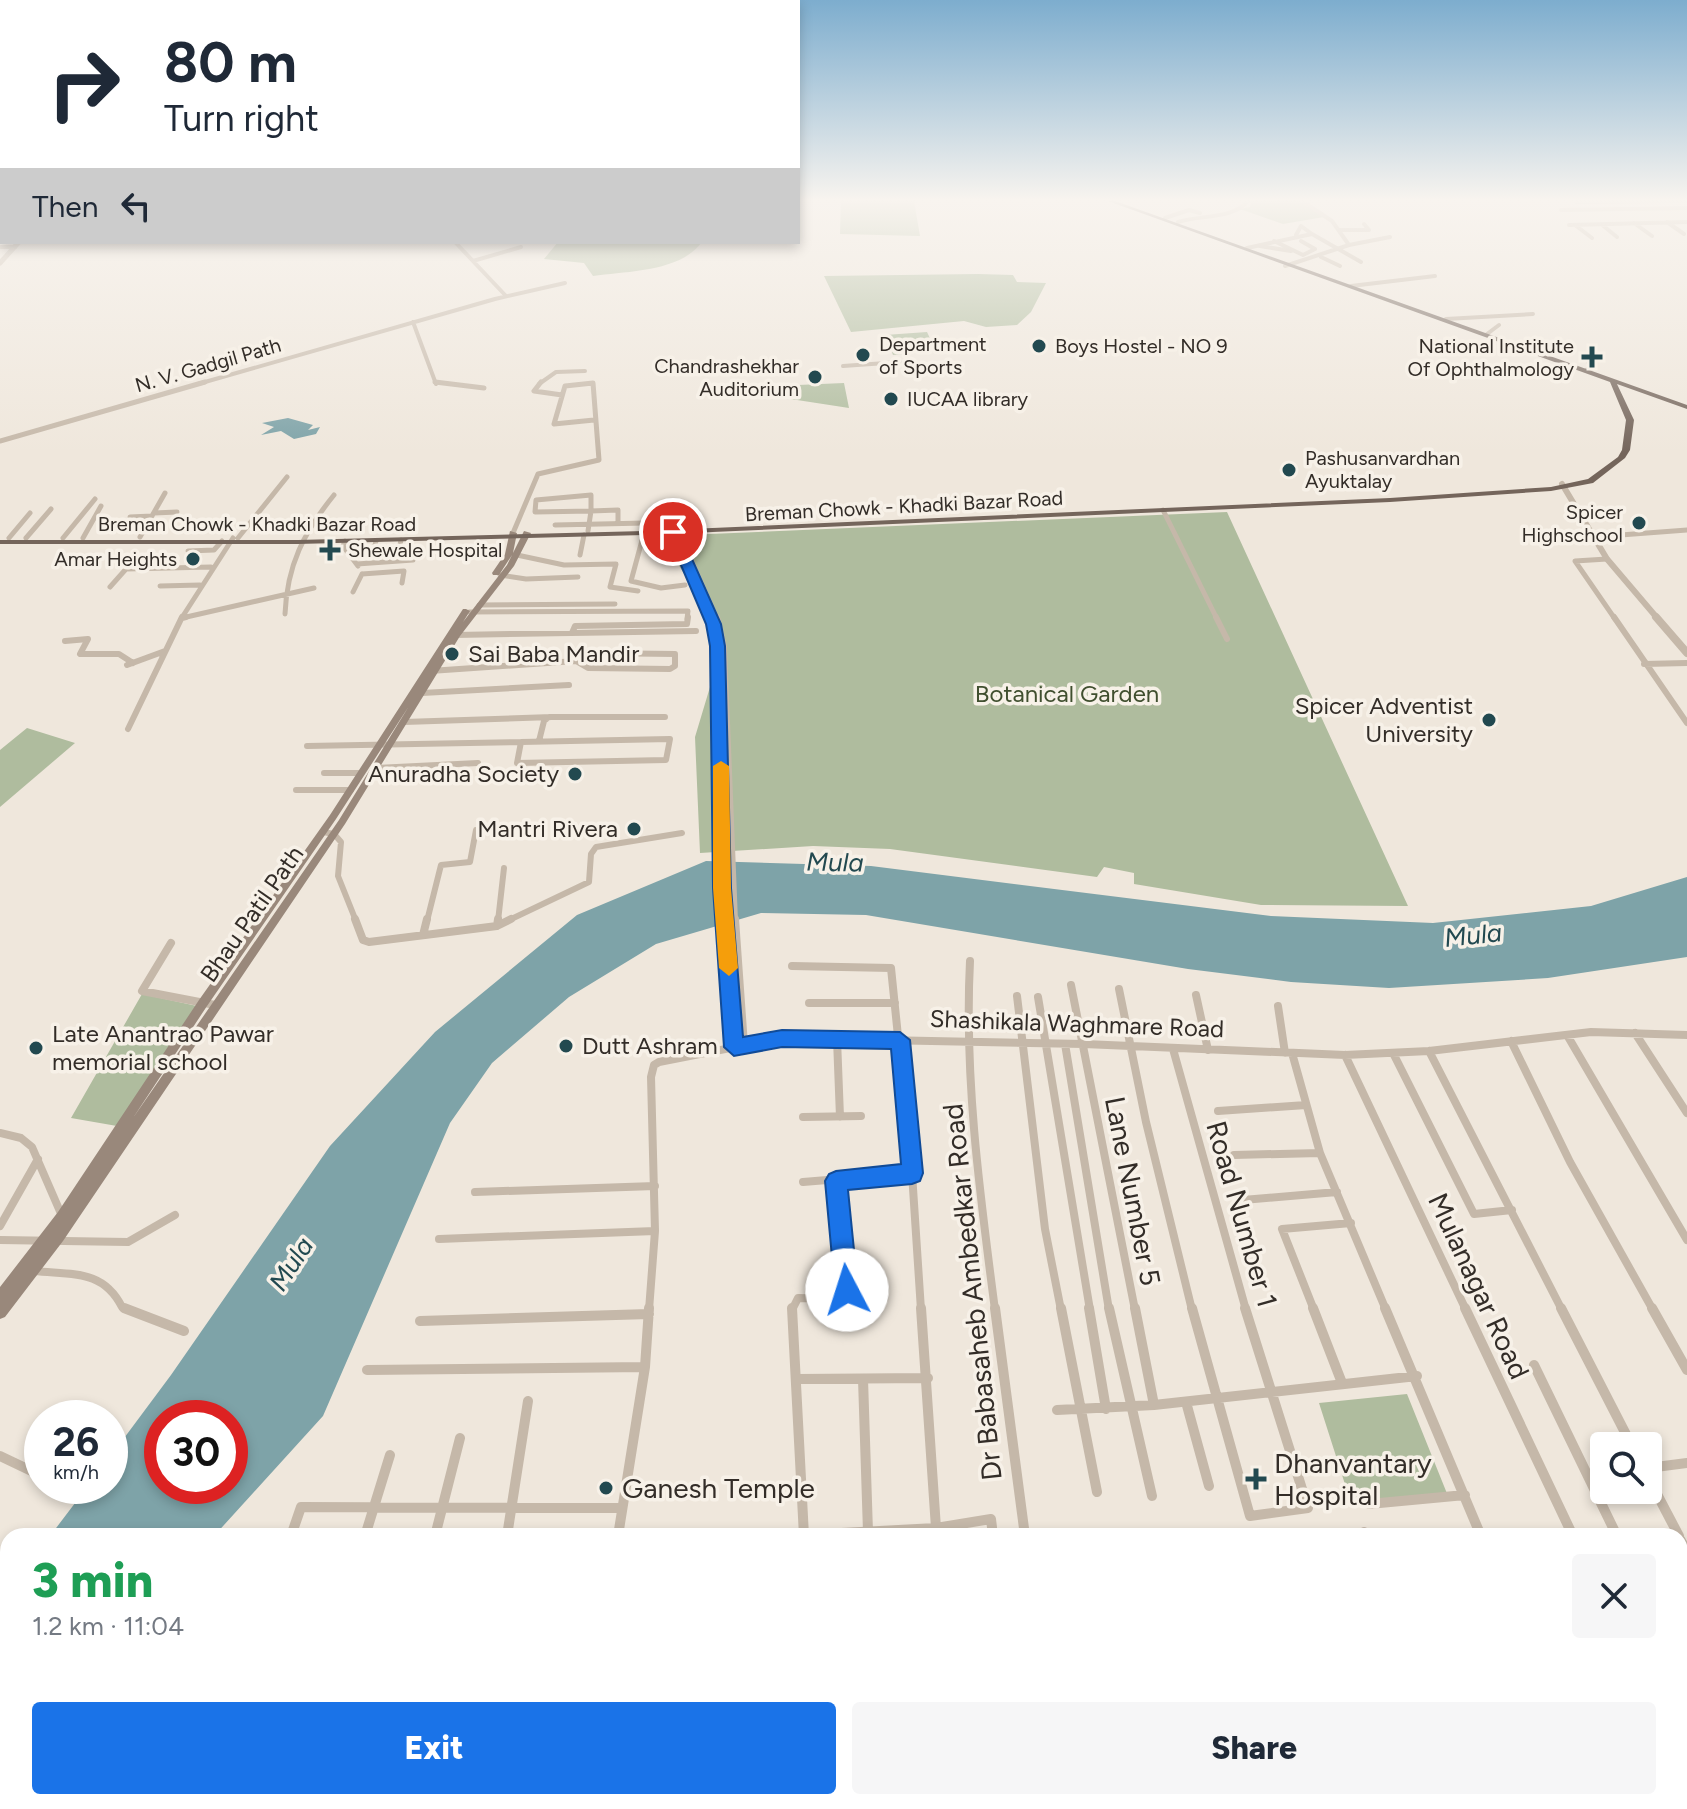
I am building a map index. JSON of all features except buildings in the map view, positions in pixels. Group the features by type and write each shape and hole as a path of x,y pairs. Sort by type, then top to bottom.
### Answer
{"main road":[{"path":"1348,285 1589,368 1610,381 1687,406"},
{"path":"1351,286 1589,368"},
{"path":"1610,381 1631,427 1618,457"},
{"path":"1610,381 1687,406"},
{"path":"1610,381 1625,426 1618,457"},
{"path":"1618,395 1629,391 1649,394"},
{"name":"Breman Chowk - Khadki Bazar Road","path":"644,529 676,532 1564,486 1584,478 1618,457"},
{"name":"Breman Chowk - Khadki Bazar Road","path":"299,540 527,535 587,530 1163,510 1564,486"},
{"name":"Breman Chowk - Khadki Bazar Road","path":"3,539 376,541 512,535"},
{"name":"Bhau Patil Path","path":"499,574 509,554 512,535"},
{"name":"Bhau Patil Path","path":"0,1297 62,1216 203,1003 376,768 384,746 452,634 517,555 527,535"},
{"name":"Breman Chowk - Khadki Bazar Road","path":"3,539 140,537 231,540"},
{"name":"Bhau Patil Path","path":"0,1312 56,1241 215,1005 328,833 361,773 404,722 422,693 430,671"}],"street":[{"path":"496,285 506,296"},
{"name":"N. V. Gadgil Path","path":"0,441 413,322 554,285"},
{"path":"1351,286 1356,285"},
{"path":"1446,319 1533,314"},
{"path":"413,322 437,386 484,388"},
{"path":"1487,334 1499,325"},
{"path":"843,366 900,362"},
{"path":"562,395 534,391 549,374 569,368 585,371"},
{"path":"1589,368 1603,368"},
{"path":"512,535 538,474 599,460 592,382 566,386 554,424 594,420"},
{"path":"128,729 165,651 211,567 287,477"},
{"path":"1564,486 1607,559 1687,653"},
{"path":"140,537 165,493"},
{"path":"285,614 285,593 299,540 334,495"},
{"path":"562,512 565,496"},
{"path":"580,555 591,511 592,496 540,497 533,510 562,512 591,511 620,511 618,523"},
{"path":"72,539 95,499"},
{"path":"72,539 101,506"},
{"path":"26,538 51,509"},
{"path":"1163,510 1227,639"},
{"path":"130,517 177,512"},
{"path":"3,539 30,513"},
{"path":"555,525 587,530 618,523 644,529 631,581 661,588 685,585"},
{"path":"1594,537 1687,530"},
{"path":"676,532 714,607 724,647 732,885 744,1034 739,1046"},
{"path":"188,551 214,550 231,540"},
{"path":"397,558 401,540"},
{"path":"345,541 343,546 362,574"},
{"path":"376,541 371,556 413,560"},
{"path":"683,546 714,624 718,646 722,888 733,1036 739,1046"},
{"path":"517,555 564,565 616,564 610,587 638,591"},
{"path":"357,564 397,558"},
{"path":"1607,559 1575,561 1687,723"},
{"path":"110,587 126,569 211,567"},
{"path":"362,574 404,571 402,583"},
{"path":"353,592 362,574"},
{"path":"499,574 526,579 578,577"},
{"path":"160,586 200,585"},
{"path":"182,618 314,588"},
{"path":"476,605 615,604"},
{"path":"476,605 688,611 687,624 575,626 572,633"},
{"path":"452,634 696,631"},
{"path":"65,641 88,639 80,654 119,654 130,664 165,651"},
{"path":"430,671 576,661 591,653 675,654 675,666 670,669 588,668 576,661"},
{"path":"1644,664 1687,663"},
{"path":"422,693 569,685"},
{"path":"404,722 456,722 515,714 665,717"},
{"path":"539,741 544,721 552,717"},
{"path":"307,746 384,746 521,741 670,739 666,760 517,763 521,741"},
{"path":"376,768 478,763"},
{"path":"324,773 361,773"},
{"path":"296,790 351,790"},
{"path":"423,935 441,865 470,862 476,830"},
{"path":"328,833 341,842 338,876 363,940 369,942 497,926 589,882 591,854 596,847 682,833"},
{"path":"497,926 504,868"},
{"path":"171,943 142,991 215,1005"},
{"name":"Dr Babasaheb Ambedkar Road","path":"970,961 970,1042 986,1250 1024,1528"},
{"path":"792,966 891,968 912,1173 936,1528 991,1519 992,1528"},
{"name":"Lane Number 5","path":"1071,985 1112,1207 1154,1405"},
{"path":"1119,989 1166,1213 1214,1398"},
{"path":"1196,995 1208,1050"},
{"path":"1017,996 1045,1229 1097,1492"},
{"path":"1038,997 1106,1409"},
{"path":"809,1003 895,1003"},
{"path":"1278,1006 1320,1153 1417,1376 1478,1528"},
{"path":"1635,1033 1687,1113"},
{"path":"1567,1035 1687,1240"},
{"name":"Shashikala Waghmare Road","path":"619,1528 645,1367 649,1314 655,1231 651,1077 654,1065 782,1038 1084,1044 1345,1055 1429,1051 1567,1035 1687,1035"},
{"path":"837,1039 840,1117"},
{"path":"1511,1041 1570,1162 1687,1370"},
{"path":"1065,1044 1129,1407 1152,1496"},
{"name":"Road Number 1","path":"1173,1049 1270,1390 1308,1508 1250,1516 1214,1398"},
{"path":"1429,1051 1625,1432"},
{"path":"1393,1053 1474,1214 1512,1210"},
{"name":"Mulanagar Road","path":"1345,1055 1569,1528"},
{"path":"1218,1111 1306,1105"},
{"path":"803,1117 861,1116"},
{"path":"0,1133 27,1140 39,1158 62,1216"},
{"path":"1234,1155 1320,1153"},
{"path":"0,1226 39,1158"},
{"path":"803,1182 912,1173"},
{"path":"804,1528 792,1302 798,1298 838,1299 847,1290 836,1181"},
{"path":"475,1192 655,1186"},
{"path":"1243,1200 1337,1192"},
{"path":"0,1240 128,1242 175,1215"},
{"path":"1342,1383 1282,1229 1351,1223"},
{"path":"439,1239 655,1231"},
{"path":"32,1271 98,1278 114,1291 122,1307 184,1331"},
{"path":"420,1321 649,1314"},
{"path":"1534,1365 1613,1528"},
{"path":"367,1370 645,1367"},
{"path":"1057,1410 1080,1411 1186,1402 1270,1390 1417,1376"},
{"path":"797,1379 928,1378"},
{"path":"863,1379 868,1528"},
{"path":"508,1528 528,1401"},
{"path":"1186,1402 1209,1486"},
{"path":"437,1528 460,1438"},
{"path":"367,1528 390,1455"},
{"path":"0,1456 24,1467"},
{"path":"1662,1466 1687,1463"},
{"path":"1369,1504 1465,1495"},
{"path":"1662,1504 1674,1528"},
{"path":"294,1528 301,1507 622,1508"}],"green space":[{"path":"829,285 1045,285 1031,312 1017,325 986,327 964,321 851,332"},
{"path":"927,332 936,351 893,355 885,335"},
{"path":"844,383 849,408 784,398 798,385"},
{"name":"Botanical Garden","path":"1227,512 1408,906 1261,905 1134,884 1134,873 1104,867 1097,877 890,849 813,846 700,853 695,737 716,667 714,645 694,590 661,536"},
{"path":"27,728 75,743 0,807 0,750"},
{"path":"142,994 197,1006 117,1126 71,1118"},
{"path":"1407,1394 1448,1496 1351,1503 1319,1403"}],"water":[{"path":"288,418 313,425 308,430 320,427 316,434 294,439 281,431 261,435 274,427 262,423"},
{"name":"Mula","path":"706,861 871,866 1271,916 1433,923 1591,906 1687,877 1687,957 1548,978 1389,988 1291,982 1188,969 866,915 761,913 656,944 569,997 492,1063 450,1123 323,1416 248,1499 248,1400 152,1400 330,1146 435,1032 577,915"},
{"path":"144,1411 144,1504 243,1504 221,1528 56,1528 74,1504 128,1504 128,1433"}],"slow traffic":[{"path":"721,766 722,888 729,968"}],"place":[{"name":"Boys Hostel - NO 9","path":"1039,346"},
{"name":"Department of Sports","path":"863,355"},
{"name":"National Institute Of Ophthalmology","path":"1592,357"},
{"name":"Chandrashekhar Auditorium","path":"815,377"},
{"name":"IUCAA library","path":"891,399"},
{"name":"Pashusanvardhan Ayuktalay","path":"1289,470"},
{"name":"Spicer Highschool","path":"1639,523"},
{"name":"Shewale Hospital","path":"330,550"},
{"name":"Amar Heights","path":"193,559"},
{"name":"Sai Baba Mandir","path":"452,654"},
{"name":"Spicer Adventist University","path":"1489,720"},
{"name":"Anuradha Society","path":"575,774"},
{"name":"Mantri Rivera","path":"634,829"},
{"name":"Dutt Ashram","path":"566,1046"},
{"name":"Late Anantrao Pawar memorial school","path":"36,1048"},
{"name":"Dhanvantary Hospital","path":"1256,1479"},
{"name":"Ganesh Temple","path":"606,1488"}],"route":[{"path":"673,532 714,624 718,646 722,888 734,1047 782,1038 900,1040 912,1173 836,1181 847,1290"}]}
